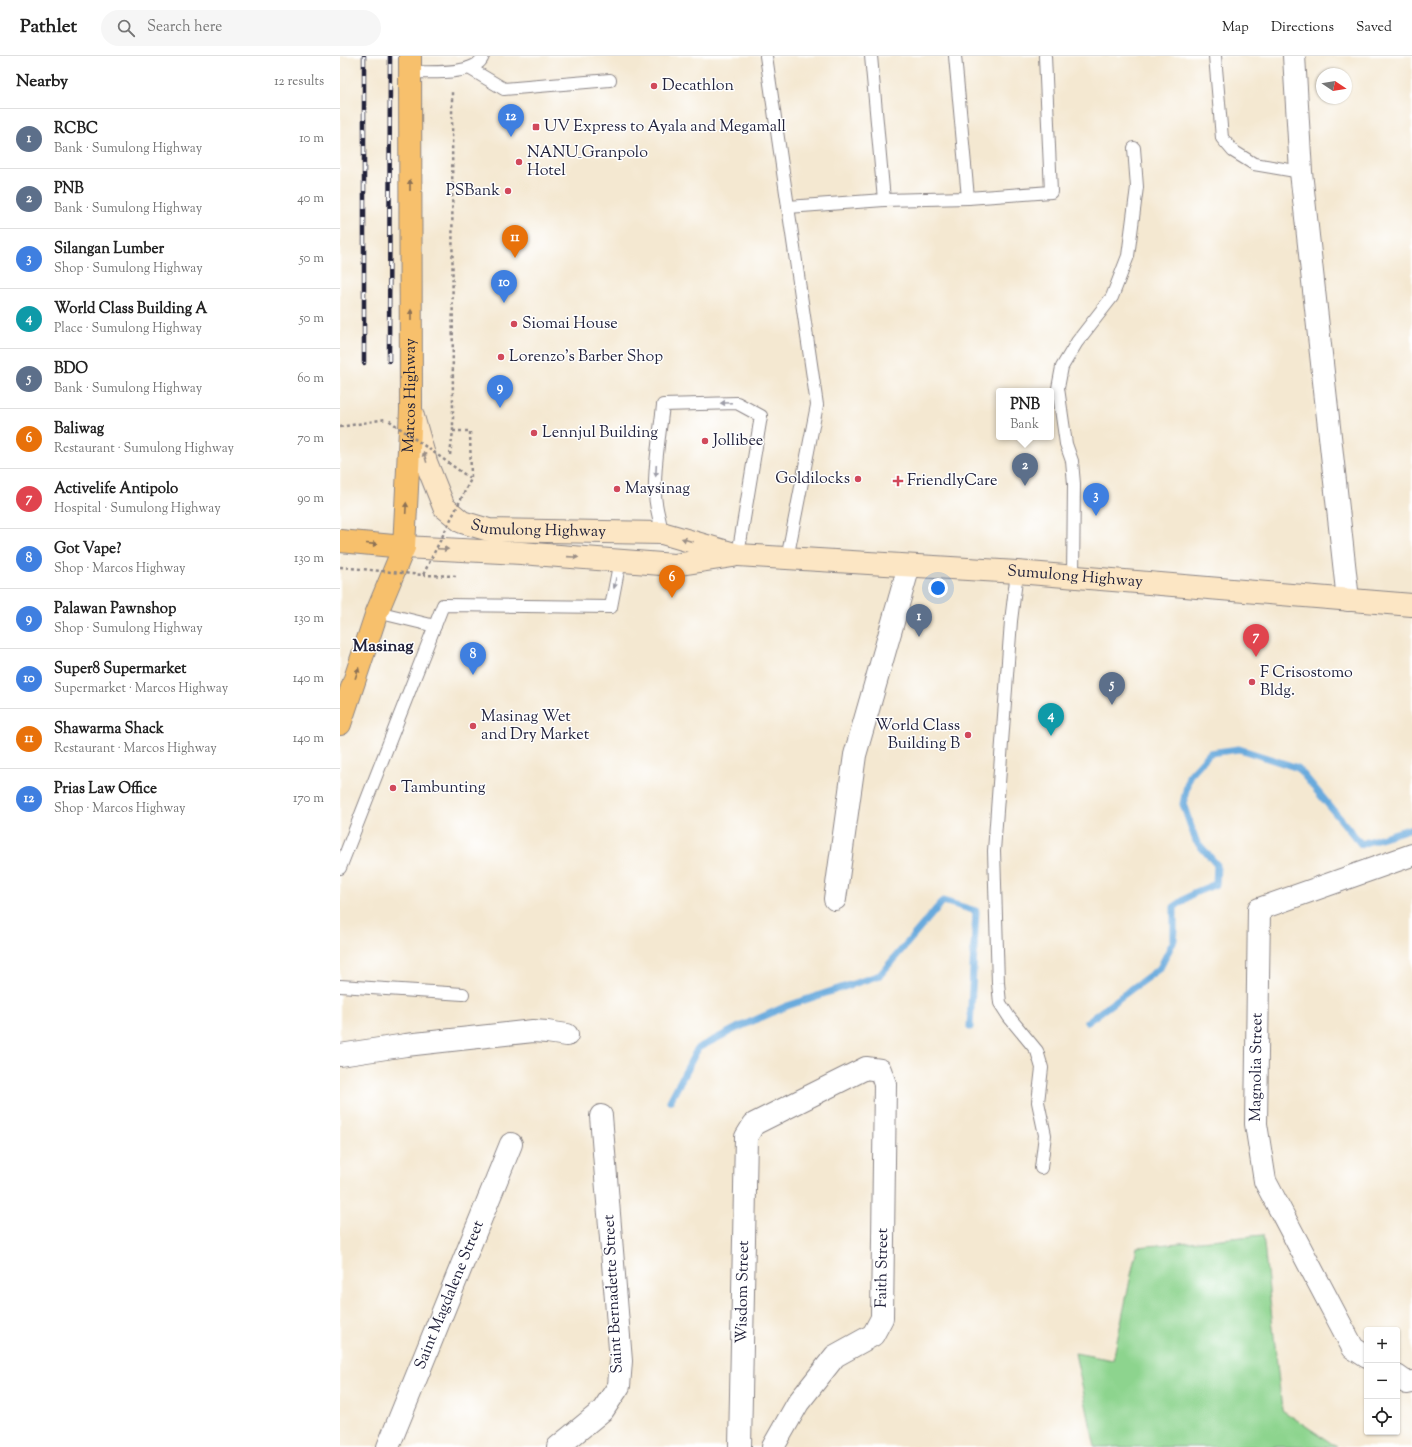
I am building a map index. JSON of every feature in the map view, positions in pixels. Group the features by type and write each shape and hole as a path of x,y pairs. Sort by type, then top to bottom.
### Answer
{"main road":[{"name":"Marcos Highway","path":"340,724 376,612 404,546 411,410 410,64"},
{"name":"Sumulong Highway","path":"411,410 426,462 444,507 462,522 489,530 662,533 738,556"},
{"name":"Sumulong Highway","path":"340,541 674,565 738,556 1017,572 1412,604"}],"street":[{"path":"1294,56 1301,172 1348,600"},
{"path":"835,899 856,755 909,566"},
{"name":"Magnolia Street","path":"1364,1355 1353,1348 1265,1181 1256,1124 1259,909 1412,855"},
{"path":"340,1055 406,1044 533,1031 567,1035"},
{"name":"Faith Street","path":"746,1137 754,1124 866,1068 880,1070 885,1084 882,1318 873,1335 835,1356 798,1403 773,1447"},
{"name":"Saint Bernadette Street","path":"558,1447 603,1410 618,1386 621,1361 601,1116"},
{"name":"Wisdom Street","path":"740,1447 746,1137"},
{"name":"Saint Magdalene Street","path":"388,1447 511,1144"},
{"path":"1400,1378 1407,1383 1412,1382"}],"lane":[{"path":"410,64 452,71 470,68 482,59 483,56"},
{"path":"766,56 817,405 787,559"},
{"path":"871,56 884,200"},
{"path":"955,56 968,198"},
{"path":"788,208 884,200 968,198 1052,192 1045,56"},
{"path":"1215,56 1222,138 1233,151 1254,164 1301,172"},
{"path":"470,68 504,90 610,80"},
{"path":"1073,577 1074,484 1072,461 1066,444 1058,388 1062,367 1077,342 1112,297 1128,256 1137,187 1134,148"},
{"path":"662,533 655,494 657,456 663,405 737,403 762,416 738,556"},
{"path":"340,868 443,605 611,606 620,560"},
{"path":"1017,572 1011,621 994,851 998,983 1000,1003 1008,1017 1037,1051 1042,1068 1038,1102 1045,1135 1040,1168"},
{"path":"376,612 435,626"},
{"path":"340,986 463,994"}],"path":[{"path":"449,469 453,430 452,71"},
{"path":"340,427 387,419 470,478"},
{"path":"340,567 423,575 470,478 470,431 453,430"}],"green space":[{"path":"1263,1235 1282,1410 1337,1447 1095,1447 1075,1353 1113,1360 1137,1247"}],"waterway":[{"path":"1087,1022 1160,968 1174,940 1174,907 1194,893 1216,884 1217,865 1196,841 1183,804 1189,776 1210,753 1239,749 1298,768 1361,844 1412,828"},
{"path":"670,1101 698,1048 737,1028 787,1006 880,975 943,901 976,911 970,1027"}],"railway":[{"path":"364,56 364,363"},
{"path":"389,361 390,56"}],"place":[{"name":"Decathlon","path":"654,86"},
{"name":"UV Express to Ayala and Megamall","path":"536,127"},
{"name":"Prias Law Office","path":"511,137"},
{"name":"NANU_Granpolo Hotel","path":"519,162"},
{"name":"PSBank","path":"508,191"},
{"name":"Shawarma Shack","path":"515,258"},
{"name":"Super8 Supermarket","path":"504,303"},
{"name":"Siomai House","path":"514,324"},
{"name":"Lorenzo's Barber Shop","path":"501,357"},
{"name":"Palawan Pawnshop","path":"500,408"},
{"name":"Lennjul Building","path":"534,433"},
{"name":"Jollibee","path":"705,441"},
{"name":"Goldilocks","path":"858,479"},
{"name":"FriendlyCare","path":"898,481"},
{"name":"PNB","path":"1025,486"},
{"name":"Maysinag","path":"617,489"},
{"name":"Silangan Lumber","path":"1096,516"},
{"name":"Baliwag","path":"672,598"},
{"name":"RCBC","path":"919,637"},
{"name":"Activelife Antipolo","path":"1256,657"},
{"name":"Got Vape?","path":"473,675"},
{"name":"F Crisostomo Bldg.","path":"1252,682"},
{"name":"BDO","path":"1112,705"},
{"name":"Masinag Wet and Dry Market","path":"473,726"},
{"name":"World Class Building B","path":"968,735"},
{"name":"World Class Building A","path":"1051,736"},
{"name":"Tambunting","path":"393,788"}],"district":[{"name":"Masinag","path":"383,647"}]}
